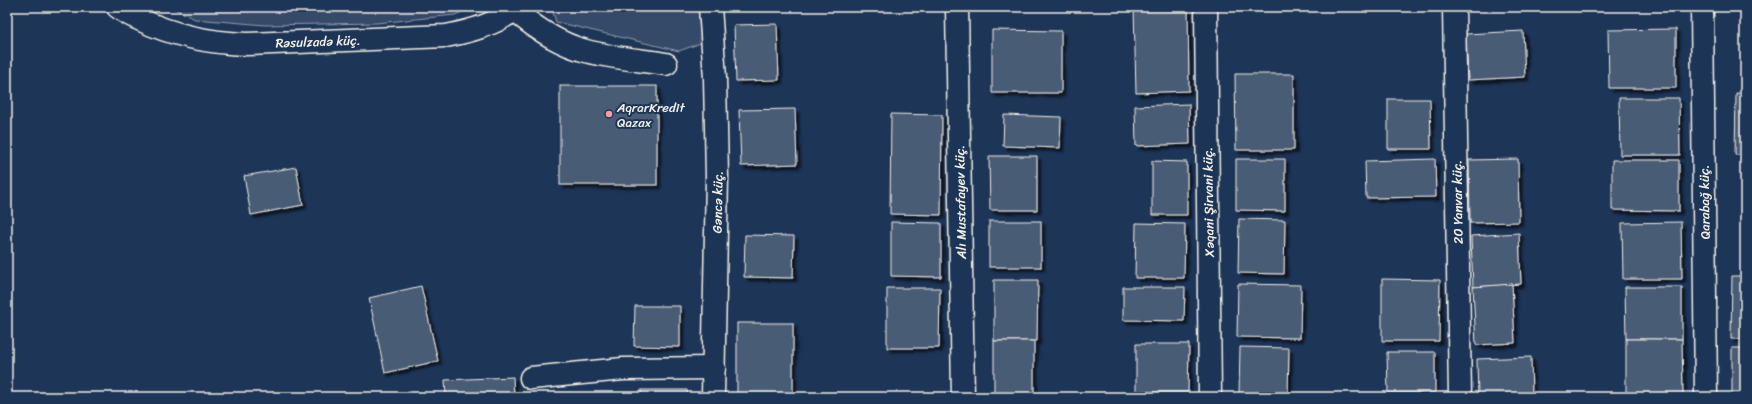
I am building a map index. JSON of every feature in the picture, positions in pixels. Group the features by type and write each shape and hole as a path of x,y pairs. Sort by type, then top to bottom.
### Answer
{"street":[{"name":"Rəsulzadə küç.","path":"118,7 122,11 170,33 219,43 247,44 446,36 470,32 490,24 516,9"},
{"name":"Gəncə küç.","path":"710,7 715,78 717,177 713,397"},
{"name":"Alı Mustafayev küç.","path":"957,7 963,397"},
{"name":"Xəqani Şirvani küç.","path":"1206,7 1210,397"},
{"name":"20 Yanvar küç.","path":"1454,7 1460,397"},
{"name":"Qarabağ küç.","path":"1702,7 1706,397"},
{"path":"516,9 534,26 546,34 586,51 666,64"},
{"path":"531,378 623,369 714,368"}],"shaded area":[{"path":"171,7 474,7 455,15 377,23 265,25 195,19"},
{"path":"554,7 698,7 701,43 679,51 556,22 552,9"}],"building":[{"path":"1134,7 1188,7 1189,91 1136,93"},
{"path":"777,24 779,80 736,81 734,25"},
{"path":"1676,29 1676,88 1609,88 1608,30"},
{"path":"992,30 1061,31 1061,93 992,93"},
{"path":"1523,31 1525,77 1468,80 1466,34"},
{"path":"1235,74 1294,74 1294,150 1236,150"},
{"path":"560,86 657,86 657,185 560,185"},
{"path":"1736,93 1745,94 1745,155 1735,155"},
{"path":"1619,98 1679,98 1680,155 1620,155"},
{"path":"1388,99 1430,99 1431,149 1388,149"},
{"path":"1189,104 1190,144 1136,146 1135,106"},
{"path":"795,109 797,164 741,166 739,110"},
{"path":"891,114 942,115 941,215 890,214"},
{"path":"1004,115 1061,117 1060,148 1003,146"},
{"path":"989,156 1037,156 1037,210 990,210"},
{"path":"1236,159 1285,159 1285,211 1236,210"},
{"path":"1435,159 1436,197 1366,198 1365,161"},
{"path":"1518,159 1519,222 1470,223 1469,160"},
{"path":"1612,160 1679,160 1679,211 1612,210"},
{"path":"1152,161 1187,162 1187,215 1152,215"},
{"path":"296,167 303,205 251,215 244,176"},
{"path":"1239,219 1285,220 1284,274 1238,273"},
{"path":"989,221 1041,221 1041,267 989,267"},
{"path":"891,222 941,223 941,277 891,276"},
{"path":"1681,222 1682,279 1623,279 1622,223"},
{"path":"1136,223 1185,224 1184,278 1135,278"},
{"path":"1519,233 1521,284 1473,287 1471,236"},
{"path":"745,235 794,236 793,278 744,277"},
{"path":"1732,276 1745,276 1745,339 1731,339"},
{"path":"1382,279 1440,280 1439,341 1382,341"},
{"path":"994,280 1038,280 1037,341 994,341"},
{"path":"1238,284 1301,285 1300,338 1237,337"},
{"path":"1512,284 1515,343 1476,345 1473,287"},
{"path":"421,286 438,361 385,373 369,298"},
{"path":"1123,287 1185,287 1184,321 1123,320"},
{"path":"1625,287 1682,287 1682,339 1626,339"},
{"path":"887,288 940,288 939,348 887,348"},
{"path":"635,306 680,306 680,347 634,346"},
{"path":"737,323 793,323 793,396 737,396"},
{"path":"1626,339 1682,339 1683,396 1626,396"},
{"path":"994,341 1034,341 1034,397 994,397"},
{"path":"1136,344 1189,344 1188,392 1136,392"},
{"path":"1240,347 1289,348 1288,396 1239,395"},
{"path":"1732,348 1745,348 1745,397 1732,397"},
{"path":"1387,352 1435,352 1435,393 1388,393"},
{"path":"1531,357 1532,397 1478,397 1477,359"},
{"path":"513,377 514,397 446,397 445,380"},
{"path":"641,390 687,390 688,397 641,397"}],"place":[{"name":"AqrarKredit Qazax","path":"609,114"}]}
